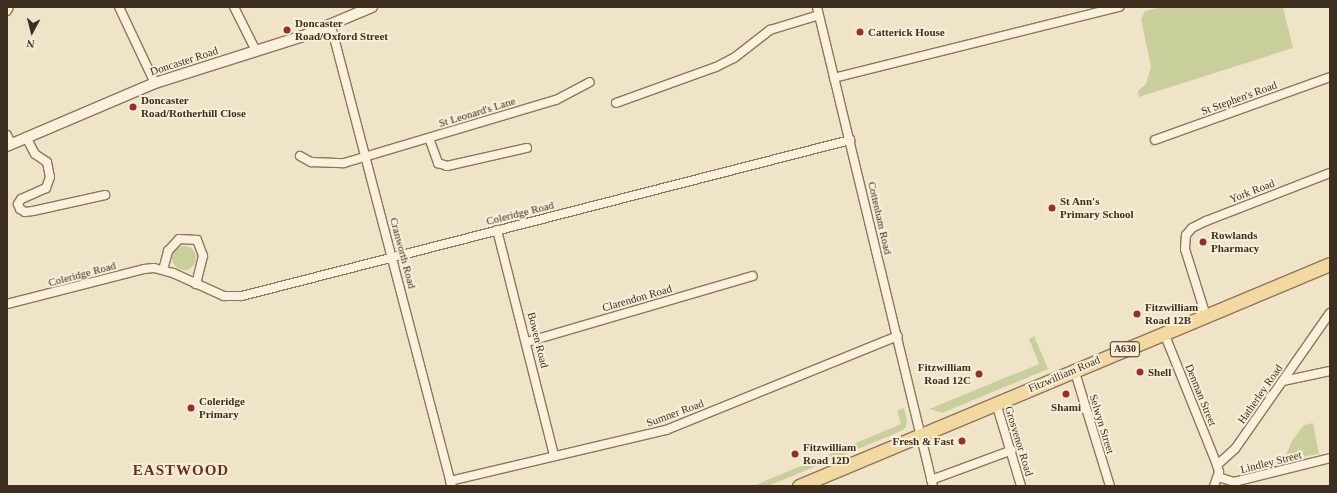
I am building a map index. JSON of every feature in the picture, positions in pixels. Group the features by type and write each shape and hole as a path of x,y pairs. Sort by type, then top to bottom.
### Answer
{"main road":[{"name":"Fitzwilliam Road","path":"799,486 1074,369 1330,264"}],"street":[{"path":"7,11 9,7"},
{"path":"119,7 155,83"},
{"path":"234,7 256,51"},
{"path":"834,78 1119,7"},
{"name":"Doncaster Road","path":"8,142 26,137 155,83 331,26 367,8"},
{"path":"616,103 716,67 740,54 765,32 818,11"},
{"name":"Cottenham Road","path":"818,11 898,336 932,483"},
{"name":"Cranworth Road","path":"331,26 367,156 451,483"},
{"name":"St Stephen's Road","path":"1155,140 1330,77"},
{"name":"St Leonard's Lane","path":"300,156 311,162 337,164 556,100 590,82"},
{"path":"26,137 35,154 47,162 50,177 46,188 21,199 18,204 20,209 25,212 33,211 105,195"},
{"path":"429,138 438,162 447,166 527,148"},
{"name":"Coleridge Road","path":"7,304 144,269 163,270 213,292 233,297 850,140"},
{"name":"York Road","path":"1206,316 1185,249 1186,235 1192,228 1206,220 1330,174"},
{"name":"Bowen Road","path":"497,230 527,342 554,456"},
{"path":"163,270 168,251 173,243 179,239 191,238 201,245 203,256 196,284"},
{"name":"Clarendon Road","path":"527,342 753,276"},
{"name":"Hatherley Road","path":"1217,465 1235,449 1330,313"},
{"name":"Denman Street","path":"1164,333 1217,465"},
{"name":"Sumner Road","path":"451,483 554,456 666,430 898,336"},
{"name":"Selwyn Street","path":"1074,369 1110,486"},
{"path":"1283,381 1330,371"},
{"name":"Grosvenor Road","path":"996,403 1012,450 1022,486"},
{"path":"932,483 1012,450"},
{"name":"Lindley Street","path":"1218,477 1234,482 1330,458"},
{"path":"1214,486 1218,477 1217,465"}],"green space":[{"path":"1163,7 1283,7 1293,48 1139,97 1138,91 1146,84 1151,67 1141,19 1145,11"},
{"path":"184,246 193,249 196,258 193,267 184,270 175,267 172,258 175,249"},
{"path":"1034,336 1048,369 942,413 929,409 1039,364 1029,339"},
{"path":"904,408 907,422 905,428 899,432 768,486 753,486 901,424 897,411"},
{"path":"1313,423 1319,454 1290,459 1285,457 1292,441 1304,425"}],"place":[{"name":"Doncaster Road/Oxford Street","path":"287,30"},
{"name":"Catterick House","path":"860,32"},
{"name":"Doncaster Road/Rotherhill Close","path":"133,107"},
{"name":"St Ann's Primary School","path":"1052,208"},
{"name":"Rowlands Pharmacy","path":"1203,242"},
{"name":"Fitzwilliam Road 12B","path":"1137,314"},
{"name":"Shell","path":"1140,372"},
{"name":"Fitzwilliam Road 12C","path":"979,374"},
{"name":"Shami","path":"1066,394"},
{"name":"Coleridge Primary","path":"191,408"},
{"name":"Fresh & Fast","path":"962,441"},
{"name":"Fitzwilliam Road 12D","path":"795,454"}],"district":[{"name":"EASTWOOD","path":"181,471"}]}
